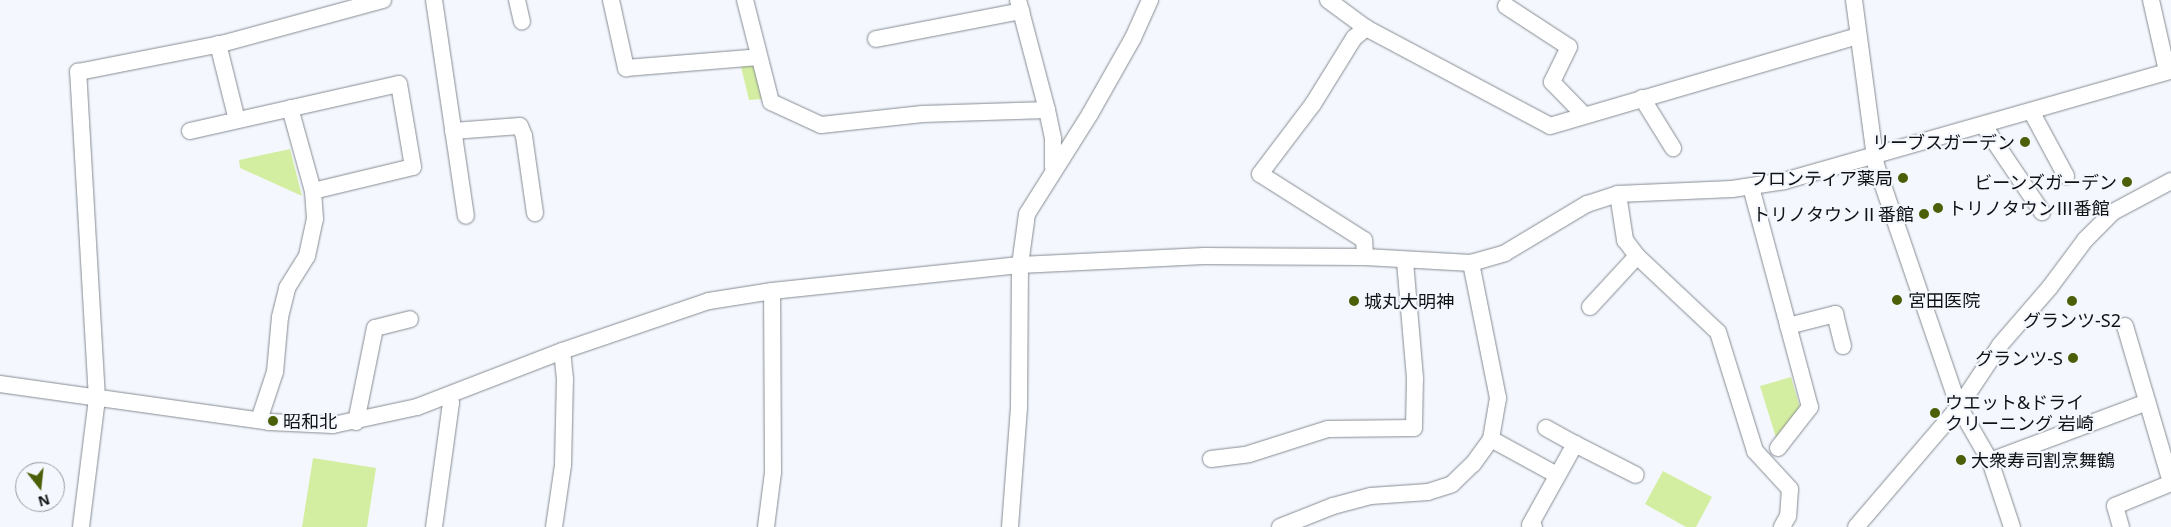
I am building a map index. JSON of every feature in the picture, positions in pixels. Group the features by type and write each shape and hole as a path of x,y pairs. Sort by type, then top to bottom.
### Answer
{"street":[{"path":"81,527 97,399 78,72 218,44 383,0"},
{"path":"434,0 466,216"},
{"path":"517,0 522,21"},
{"path":"611,0 626,68 759,57"},
{"path":"746,0 771,102 821,125 922,114 1047,110"},
{"path":"1010,527 1019,407 1020,265 1027,214 1054,167 1090,114 1133,38 1150,0"},
{"path":"1328,0 1366,28 1550,126 1857,36"},
{"path":"1854,0 1857,36 1874,156 1959,407 1990,461 2012,527"},
{"path":"0,384 97,399 259,420 333,425 397,413 449,396 562,351 709,301 772,291 1020,265 1204,256 1365,258 1405,262 1471,263 1505,253 1588,204 1618,194 1751,188 1984,126 2169,71 2151,0"},
{"path":"876,39 1019,6 1047,110 1053,139 1054,167"},
{"path":"1506,6 1568,48 1552,82 1584,115"},
{"path":"1365,258 1364,240 1260,174 1313,104 1354,38 1366,28"},
{"path":"218,44 237,120"},
{"path":"190,131 399,84 413,167 313,191"},
{"path":"1642,98 1674,148"},
{"path":"259,420 275,372 280,317 287,288 307,256 315,219 313,191 290,108"},
{"path":"2031,111 2066,176"},
{"path":"453,131 520,126 524,136 535,213"},
{"path":"1984,126 2042,212"},
{"path":"1856,527 1959,407 2000,344 2086,240 2114,212 2171,181"},
{"path":"1751,188 1810,407 1778,448"},
{"path":"1618,194 1625,240 1637,256 1718,332 1755,451 1790,489 1788,516 1782,527"},
{"path":"1590,307 1637,256"},
{"path":"1211,459 1249,454 1328,429 1414,428 1415,378 1405,262"},
{"path":"1280,527 1333,506 1371,496 1428,492 1452,484 1473,464 1491,439 1498,398 1471,263"},
{"path":"766,527 773,472 772,291"},
{"path":"1788,326 1835,314 1843,346"},
{"path":"356,422 375,328 410,319"},
{"path":"2121,527 2115,506 2171,483 2125,326"},
{"path":"554,527 563,465 565,379 562,351"},
{"path":"434,527 451,403 449,396"},
{"path":"1990,461 2147,402"},
{"path":"1546,428 1636,475"},
{"path":"1491,439 1558,475"},
{"path":"1530,526 1575,444"}],"green space":[{"path":"755,63 762,99 749,100 741,67"},
{"path":"290,149 302,196 240,168 239,160"},
{"path":"1791,377 1801,411 1777,441 1760,386"},
{"path":"313,458 376,468 367,527 302,527"},
{"path":"1663,471 1712,497 1696,527 1686,527 1645,504"}],"place":[{"name":"リーブスガーデン","path":"2025,142"},
{"name":"フロンティア薬局","path":"1903,178"},
{"name":"ビーンズガーデン","path":"2127,182"},
{"name":"トリノタウンⅢ番館","path":"1938,208"},
{"name":"トリノタウンⅡ番館","path":"1924,214"},
{"name":"宮田医院","path":"1897,300"},
{"name":"城丸大明神","path":"1354,301"},
{"name":"グランツ-S2","path":"2072,301"},
{"name":"グランツ-S","path":"2073,358"},
{"name":"ウエット&ドライ クリーニング 岩崎","path":"1935,413"},
{"name":"昭和北","path":"273,421"},
{"name":"大衆寿司割烹舞鶴","path":"1961,460"}]}
